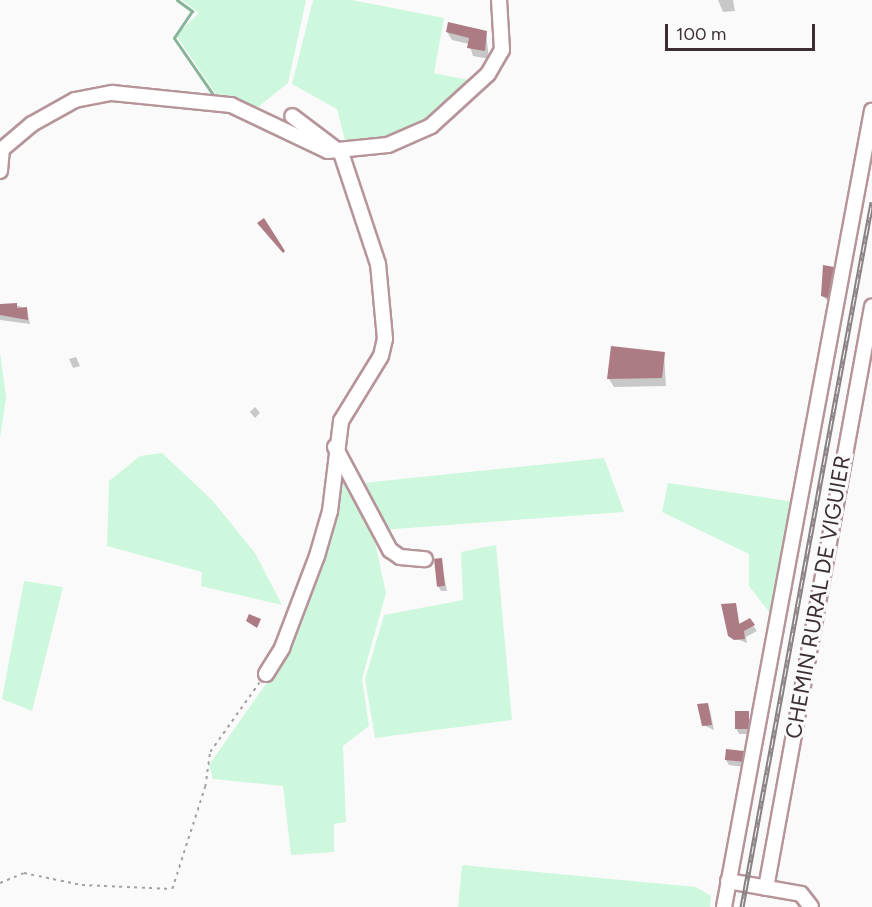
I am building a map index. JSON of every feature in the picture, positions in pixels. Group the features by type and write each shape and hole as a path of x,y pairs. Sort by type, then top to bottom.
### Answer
{"street":[{"path":"0,171 1,150 32,124 75,100 112,93 231,105 313,146 341,153 418,134 479,85 502,50 499,0"},
{"path":"724,907 872,111"},
{"path":"266,674 282,648 317,556 330,511 335,447 346,412 381,356 385,339 378,264 341,153 292,116"},
{"name":"CHEMIN RURAL DE VIGUIER","path":"766,888 872,307"},
{"path":"335,447 390,550 400,557 425,559"},
{"path":"728,881 801,894 811,907"}],"path":[{"path":"0,883 24,873 82,885 172,889 205,787 210,752 266,674"}],"green space":[{"path":"182,0 306,0 288,83 257,108 218,97 176,35 199,13"},
{"path":"313,0 352,0 444,18 434,73 474,81 433,121 383,142 347,148 337,109 292,84"},
{"path":"0,352 6,398 0,438"},
{"path":"162,453 212,500 255,553 282,605 201,586 202,572 107,546 109,481 140,456"},
{"path":"604,458 624,512 381,530 363,483"},
{"path":"339,462 373,533 386,593 362,679 369,726 343,746 346,822 334,824 334,852 291,855 283,786 213,779 209,765 287,654 312,579"},
{"path":"668,483 795,502 773,617 749,586 749,554 662,512"},
{"path":"496,545 512,720 375,738 365,679 384,615 463,600 461,552"},
{"path":"24,581 63,587 32,711 2,699"},
{"path":"462,865 696,887 711,896 710,907 458,907"}],"building":[{"path":"448,22 487,31 485,51 467,48 469,38 446,32"},
{"path":"264,218 285,251 283,253 257,223"},
{"path":"823,265 834,267 828,298 821,296"},
{"path":"17,303 17,308 27,307 28,320 0,315 0,304"},
{"path":"611,346 665,352 662,378 607,379"},
{"path":"442,558 445,586 437,587 434,559"},
{"path":"736,603 739,624 750,618 755,625 744,631 745,639 734,640 728,636 721,604"},
{"path":"249,614 261,619 257,628 246,621"},
{"path":"708,703 712,725 702,726 697,704"},
{"path":"735,711 749,711 749,729 735,729"},
{"path":"726,749 744,751 743,762 725,760"}],"waterway":[{"path":"177,0 192,11 174,38 214,96"}],"railway":[{"path":"742,907 872,202"}]}
